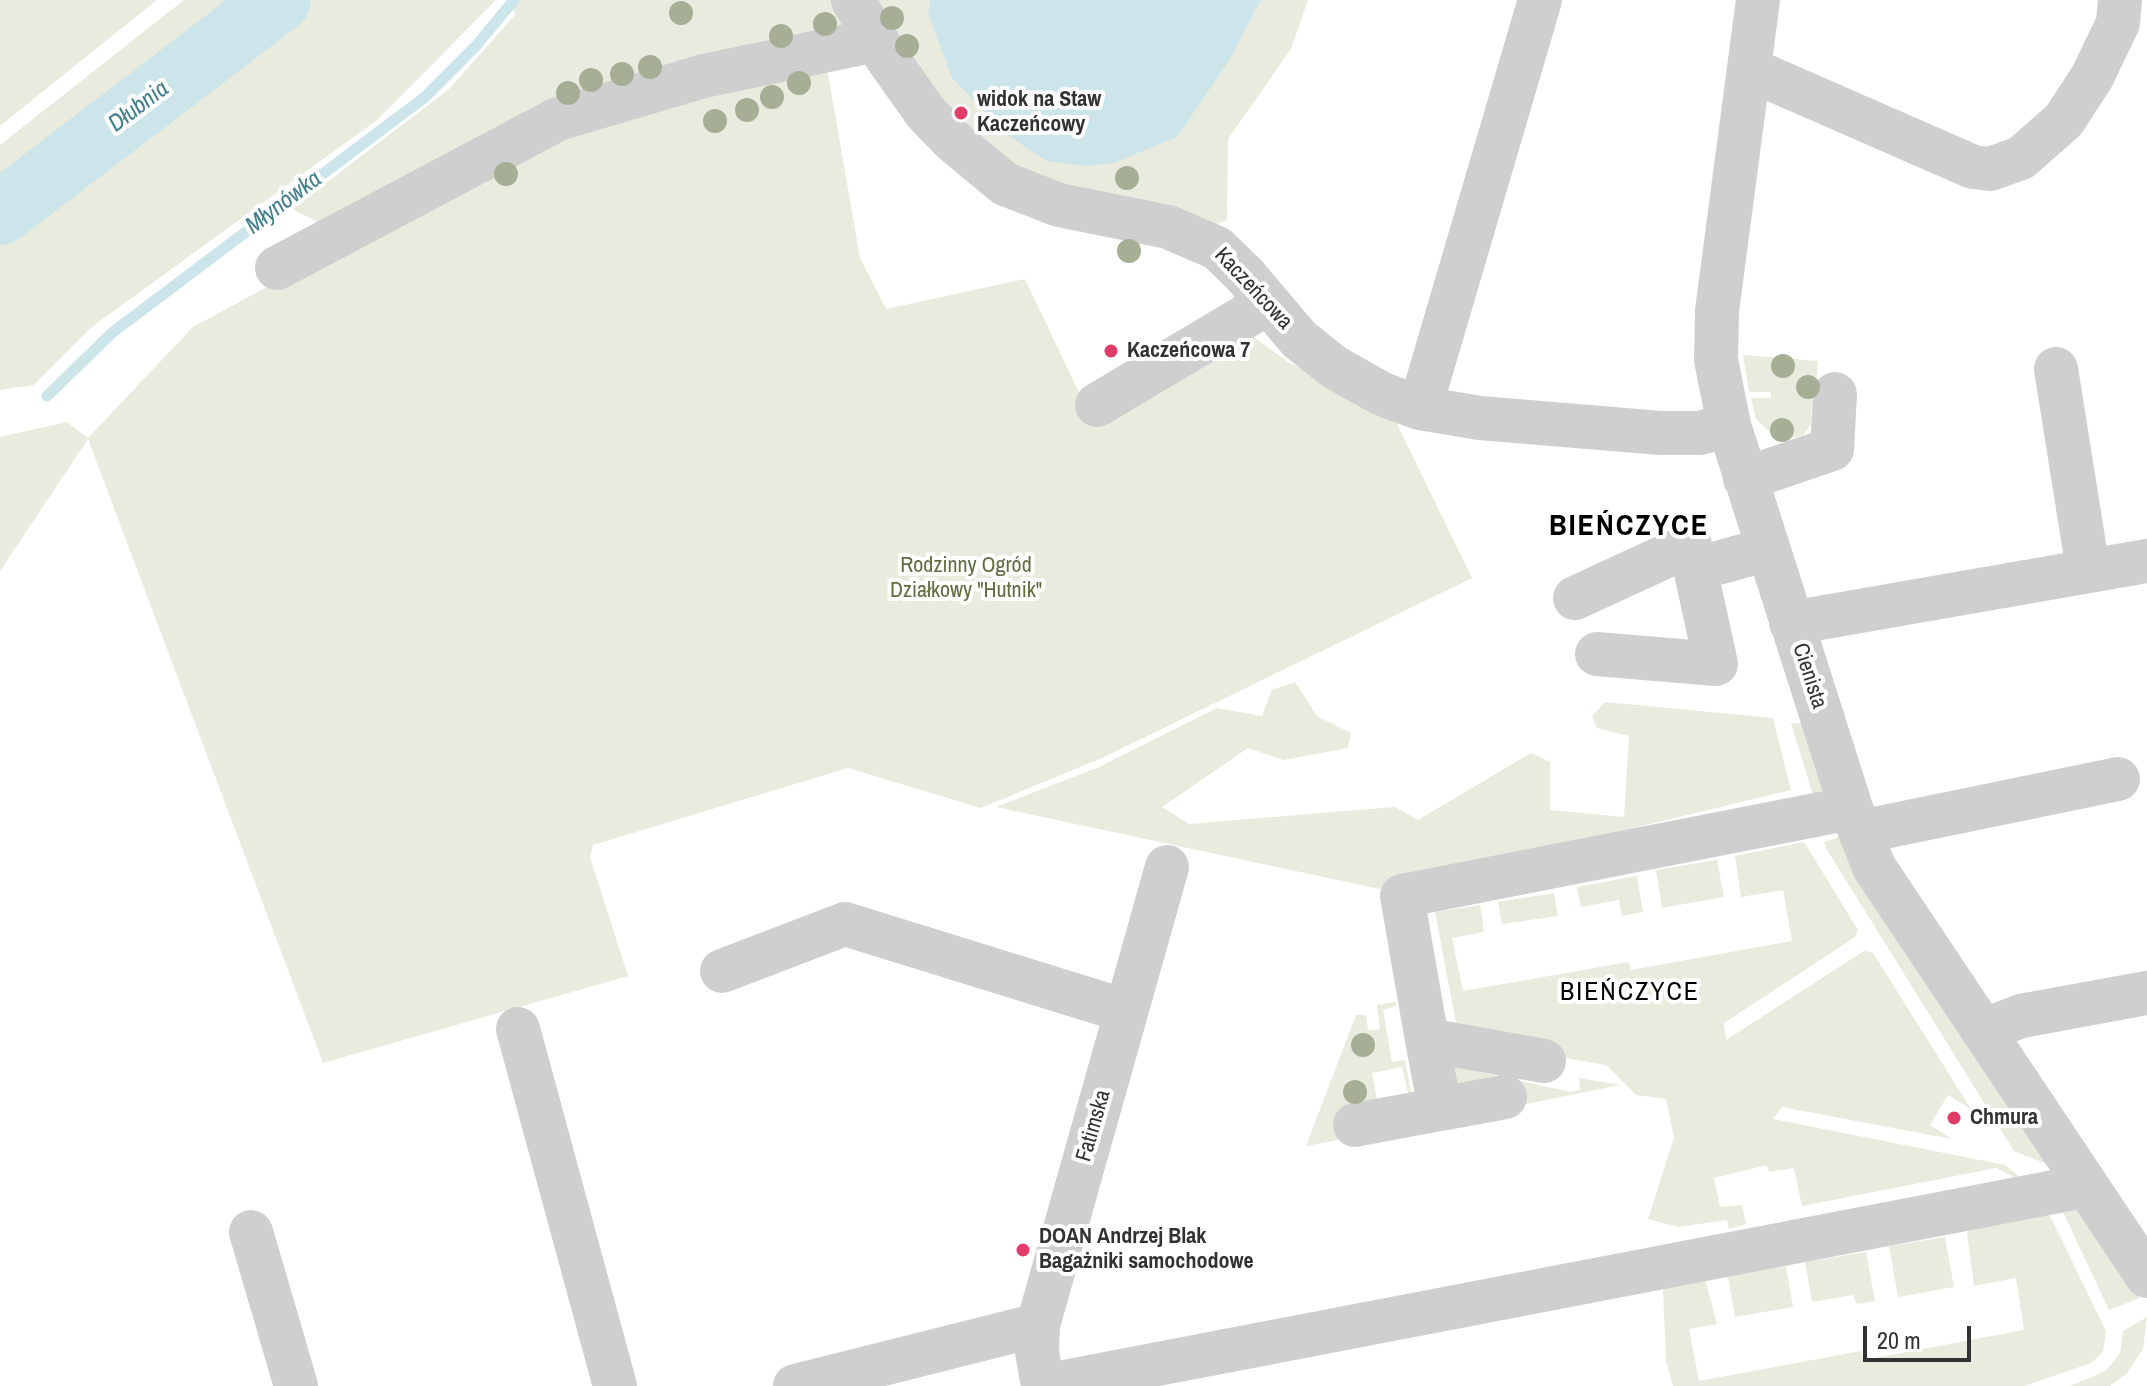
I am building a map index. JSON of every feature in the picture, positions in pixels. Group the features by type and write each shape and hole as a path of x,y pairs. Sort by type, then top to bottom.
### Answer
{"street":[{"name":"Kaczeńcowa","path":"853,0 926,113 952,140 1005,184 1048,203 1144,221 1192,235 1217,248 1299,339 1334,367 1382,394 1420,408 1480,418 1661,433 1700,433 1729,425"},
{"path":"1420,408 1540,0"},
{"name":"Cienista","path":"1758,0 1721,260 1715,328 1716,360 1729,425 1745,479 1874,867 2147,1276"},
{"path":"1749,69 1973,167 1990,169 2021,158 2064,120 2118,23 2120,0"},
{"path":"277,268 558,119 704,76 876,40"},
{"path":"1097,405 1268,303"},
{"path":"2056,369 2088,570"},
{"path":"1745,479 1832,449 1835,394"},
{"path":"1575,598 1690,545 1716,664 1597,654"},
{"path":"1696,569 1768,549"},
{"path":"1791,623 2147,561"},
{"path":"1440,1109 1402,896 2118,779"},
{"name":"Fatimska","path":"1043,1386 1037,1352 1038,1325 1167,867"},
{"path":"722,971 845,924 1126,1011"},
{"path":"1983,1031 2021,1016 2147,993"},
{"path":"518,1029 615,1386"},
{"path":"1427,1040 1544,1061"},
{"path":"1355,1125 1505,1097"},
{"path":"1043,1386 2085,1186"},
{"path":"251,1232 296,1386"},
{"path":"795,1386 1038,1325"}],"green space":[{"path":"0,0 157,0 0,126"},
{"path":"184,0 496,0 377,120 93,326 34,385 0,390 0,226 74,157 0,191 0,145"},
{"path":"510,0 838,0 850,30 317,222 292,209 449,89 515,15"},
{"path":"863,0 1308,0 1291,49 1228,139 1227,220 1200,230 1122,210 984,156"},
{"name":"Rodzinny Ogród Działkowy \"Hutnik\"","path":"826,62 860,258 886,309 1025,279 1082,399 1248,333 1288,362 1393,416 1472,578 1104,757 981,808 848,768 593,845 590,857 628,976 323,1063 88,439 0,571 0,437 67,422 88,438 193,327 565,126"},
{"path":"1743,355 1818,361 1816,385 1812,386 1811,424 1803,435 1793,438 1770,432 1756,419 1751,398 1771,398 1771,392 1749,392"},
{"path":"1295,682 1317,716 1351,733 1348,748 1284,760 1248,748 1162,807 1189,824 1395,807 1418,820 1531,753 1550,762 1550,810 1624,817 1629,736 1597,728 1592,716 1605,702 1773,718 1791,790 1380,889 996,807 1099,767 1217,708 1262,716 1272,690"},
{"path":"1791,723 1806,724 1826,788 1815,802"},
{"path":"1842,836 2047,1164 2014,1151 1826,848 1824,842"},
{"path":"1804,842 1858,930 1855,937 1724,1023 1726,1040 1864,951 1873,953 1971,1109 1948,1095 1930,1125 1952,1139 1782,1107 1773,1119 2005,1165 2033,1187 1996,1168 1802,1206 1794,1168 1769,1172 1767,1165 1714,1178 1720,1207 1742,1205 1746,1224 1729,1229 1727,1220 1678,1227 1648,1219 1674,1138 1666,1099 1636,1095 1606,1065 1459,1039 1435,912 1480,905 1484,932 1452,938 1463,991 1629,962 1631,970 1792,941 1783,890 1741,897 1735,856"},
{"path":"1717,860 1724,897 1662,908 1656,870"},
{"path":"1637,876 1643,912 1622,916 1619,900 1581,907 1577,887"},
{"path":"1554,893 1558,916 1502,924 1498,902"},
{"path":"1396,1002 1396,1006 1383,1010 1392,1062 1405,1060 1412,1099 1410,1101 1402,1067 1372,1073 1379,1110 1354,1137 1306,1146 1356,1015 1366,1015 1368,1030 1380,1029 1377,1005"},
{"path":"1443,1064 1571,1092 1580,1090 1579,1078 1620,1085 1511,1107 1455,1086"},
{"path":"2079,1209 2140,1298 2109,1310 2063,1212"},
{"path":"2049,1214 2106,1331 2103,1352 2091,1363 2024,1386 1673,1386 1666,1361 1663,1290 1668,1285 1705,1279 1717,1324 1689,1329 1699,1381 1861,1351 1864,1360 2024,1330 2016,1278 1974,1286 1967,1233 1970,1229"},
{"path":"1945,1237 1954,1287 1898,1297 1889,1246"},
{"path":"1866,1252 1875,1301 1857,1304 1853,1295 1812,1302 1805,1262"},
{"path":"1786,1266 1793,1307 1735,1317 1728,1276"},
{"path":"2147,1317 2143,1349 2126,1374 2110,1386 2070,1386 2106,1371 2120,1353 2123,1331"}],"water":[{"path":"930,0 1261,0 1228,62 1177,137 1113,163 1087,166 1046,161 1009,136 952,78 928,13"},
{"path":"75,156 27,220 0,226 2,187"}],"waterway":[{"name":"Dłubnia","path":"0,213 279,0"},
{"name":"Młynówka","path":"47,396 113,332 425,97 475,47 514,0"}],"place":[{"name":"widok na Staw Kaczeńcowy","path":"961,113"},
{"name":"Kaczeńcowa 7","path":"1111,351"},
{"name":"Chmura","path":"1954,1118"},
{"name":"DOAN Andrzej Blak Bagażniki samochodowe","path":"1023,1250"}],"district":[{"name":"BIEŃCZYCE","path":"1629,527"},
{"name":"BIEŃCZYCE","path":"1630,993"}]}
